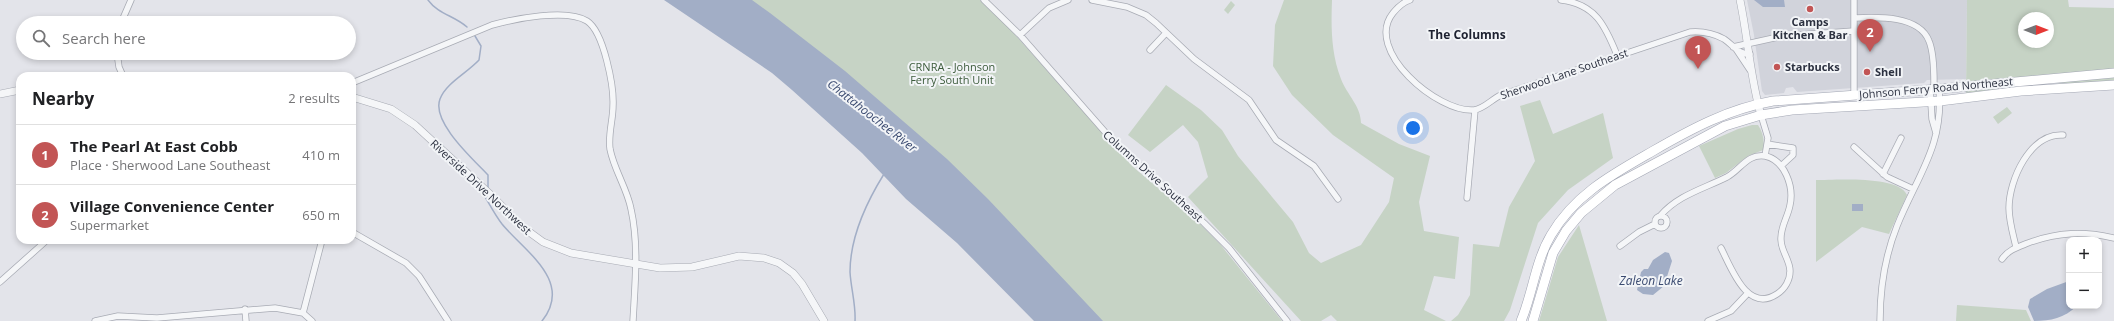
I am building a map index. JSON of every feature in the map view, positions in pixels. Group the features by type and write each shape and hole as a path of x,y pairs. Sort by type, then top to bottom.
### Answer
{"main road":[{"name":"Johnson Ferry Road Northeast","path":"1521,321 1544,248 1563,217 1583,196 1607,177 1692,129 1720,116 1758,104 1934,87 2114,73"},
{"name":"Johnson Ferry Road Northeast","path":"1533,321 1553,253 1569,227 1590,204 1615,185 1711,132 1761,115 1801,109 1935,101 2021,92 2114,85"}],"street":[{"path":"124,16 130,0"},
{"name":"Columns Drive Southeast","path":"984,0 1020,35 1113,141 1204,223 1228,248 1287,321"},
{"path":"1020,35 1049,8 1068,0"},
{"path":"1092,0 1132,9 1151,19 1194,59 1248,100 1276,140 1314,166 1338,199"},
{"path":"1410,0 1398,7 1387,22 1385,30 1390,51 1397,63 1424,90 1441,101 1456,107 1476,110 1467,198"},
{"path":"1561,0 1585,6 1595,14 1606,32 1617,56"},
{"path":"1740,0 1749,42 1758,104 1768,144 1765,156"},
{"path":"1854,0 1854,95"},
{"path":"356,81 492,25 533,17 570,16 587,21 596,30 600,38 612,84 614,105 610,132 610,148 614,163 625,188 631,207 635,263 633,321"},
{"path":"1855,18 1892,18 1910,24 1922,31 1931,47 1936,133"},
{"path":"1734,48 1740,47 1749,42 1783,36 1854,31"},
{"name":"Sherwood Lane Southeast","path":"1476,110 1501,95 1677,35 1699,32 1718,36 1744,54 1750,54"},
{"path":"1150,50 1166,33"},
{"name":"Sherwood Lane Southeast","path":"1734,48 1753,73"},
{"path":"118,60 121,72"},
{"path":"1880,321 1882,278 1888,251 1914,189 1930,158 1940,117 1935,101 1934,87"},
{"path":"0,94 16,91"},
{"name":"Riverside Drive Northwest","path":"356,99 391,109 406,119 483,188 521,226 548,244 572,252 671,268 700,265 739,256 764,258 774,261 789,269 802,284 824,321"},
{"path":"2016,247 2009,209 2010,192 2016,175 2024,160 2037,145 2050,136 2063,135"},
{"path":"1883,174 1901,138"},
{"path":"1768,144 1793,148 1793,156 1781,166"},
{"path":"1854,147 1883,174 1914,189"},
{"path":"1620,246 1639,232 1655,224 1657,218 1670,204 1729,176 1751,158 1765,156 1777,161 1787,176 1791,197 1781,239 1789,262 1790,277 1785,287 1776,295 1762,298 1748,293 1742,288 1720,248"},
{"path":"1655,224 1660,228 1666,226 1666,219 1660,216"},
{"path":"2002,259 2016,247 2039,239 2069,232 2089,233 2114,238"},
{"path":"356,234 406,263 419,276 448,321"},
{"path":"0,282 43,244"},
{"path":"303,313 321,244"},
{"path":"1708,321 1731,312 1748,293"},
{"path":"95,321 118,316 156,319 245,309 275,308 303,313 312,321"},
{"path":"245,309 246,321"}],"shaded area":[{"path":"1747,0 1967,0 1966,79 1927,80 1924,83 1797,92 1793,87 1786,88 1784,93 1765,95 1762,91 1754,35"}],"green space":[{"name":"CRNRA - Johnson Ferry South Unit","path":"734,0 980,0 1002,20 1132,166 1195,219 1220,244 1282,321 1091,321"},
{"path":"1284,0 1332,0 1333,50 1335,59 1341,79 1359,111 1361,123 1399,144 1430,156 1419,202 1424,231 1459,237 1455,279 1434,276 1424,310 1446,321 1337,321 1331,315 1321,321 1301,321 1188,197 1208,177 1198,142 1183,125 1150,152 1128,135 1166,85 1201,110 1222,130 1238,156 1293,222 1309,253 1321,263 1361,245 1389,202 1394,178 1333,135 1292,95 1273,66 1275,25"},
{"path":"1967,0 2068,0 2069,7 2114,8 2114,87 2053,83 1966,95"},
{"path":"1231,1 1235,5 1228,14 1224,10"},
{"path":"1540,100 1553,134 1603,113 1613,158 1568,190 1538,223 1510,310 1504,321 1451,321 1458,315 1470,295 1473,244 1499,247 1509,207 1535,161 1520,106"},
{"path":"2007,107 2012,113 1998,124 1993,117"},
{"path":"1758,125 1761,131 1764,140 1763,150 1748,156 1726,173 1715,178 1699,146 1738,129"},
{"path":"1851,179 1879,181 1892,184 1902,189 1907,195 1889,234 1862,227 1816,262 1816,180"},
{"path":"1579,225 1607,321 1539,321 1558,257"},
{"path":"1957,305 2026,310 2031,321 1956,321"}],"water":[{"name":"Chattahoochee River","path":"664,0 752,0 770,13 845,71 947,159 988,199 1103,321 1034,321 957,243 906,199 862,153 792,90 772,73"},
{"path":"1754,0 1784,0 1785,7 1763,7"},
{"path":"1852,204 1863,204 1863,211 1852,211"},
{"name":"Zaleon Lake","path":"1665,252 1669,253 1672,261 1664,286 1653,295 1643,294 1637,290 1641,272 1644,269 1648,269 1653,260"},
{"path":"2066,282 2066,309 2073,309 2057,318 2034,321 2028,307 2030,299 2047,289"}],"waterway":[{"path":"428,0 437,9 467,27"},
{"path":"475,36 481,46 479,60 447,88 440,99 439,108 442,118 455,140 488,175 488,188"},
{"path":"855,321 855,309 850,272 853,246 865,209 884,174"},
{"path":"485,193 484,195 499,221 533,256 549,280 552,293 550,306 542,321"}],"place":[{"name":"Camps Kitchen & Bar","path":"1810,9"},
{"name":"Village Convenience Center","path":"1870,52"},
{"name":"Starbucks","path":"1777,67"},
{"name":"The Pearl At East Cobb","path":"1698,69"},
{"name":"Shell","path":"1867,72"}],"district":[{"name":"The Columns","path":"1467,35"}]}
